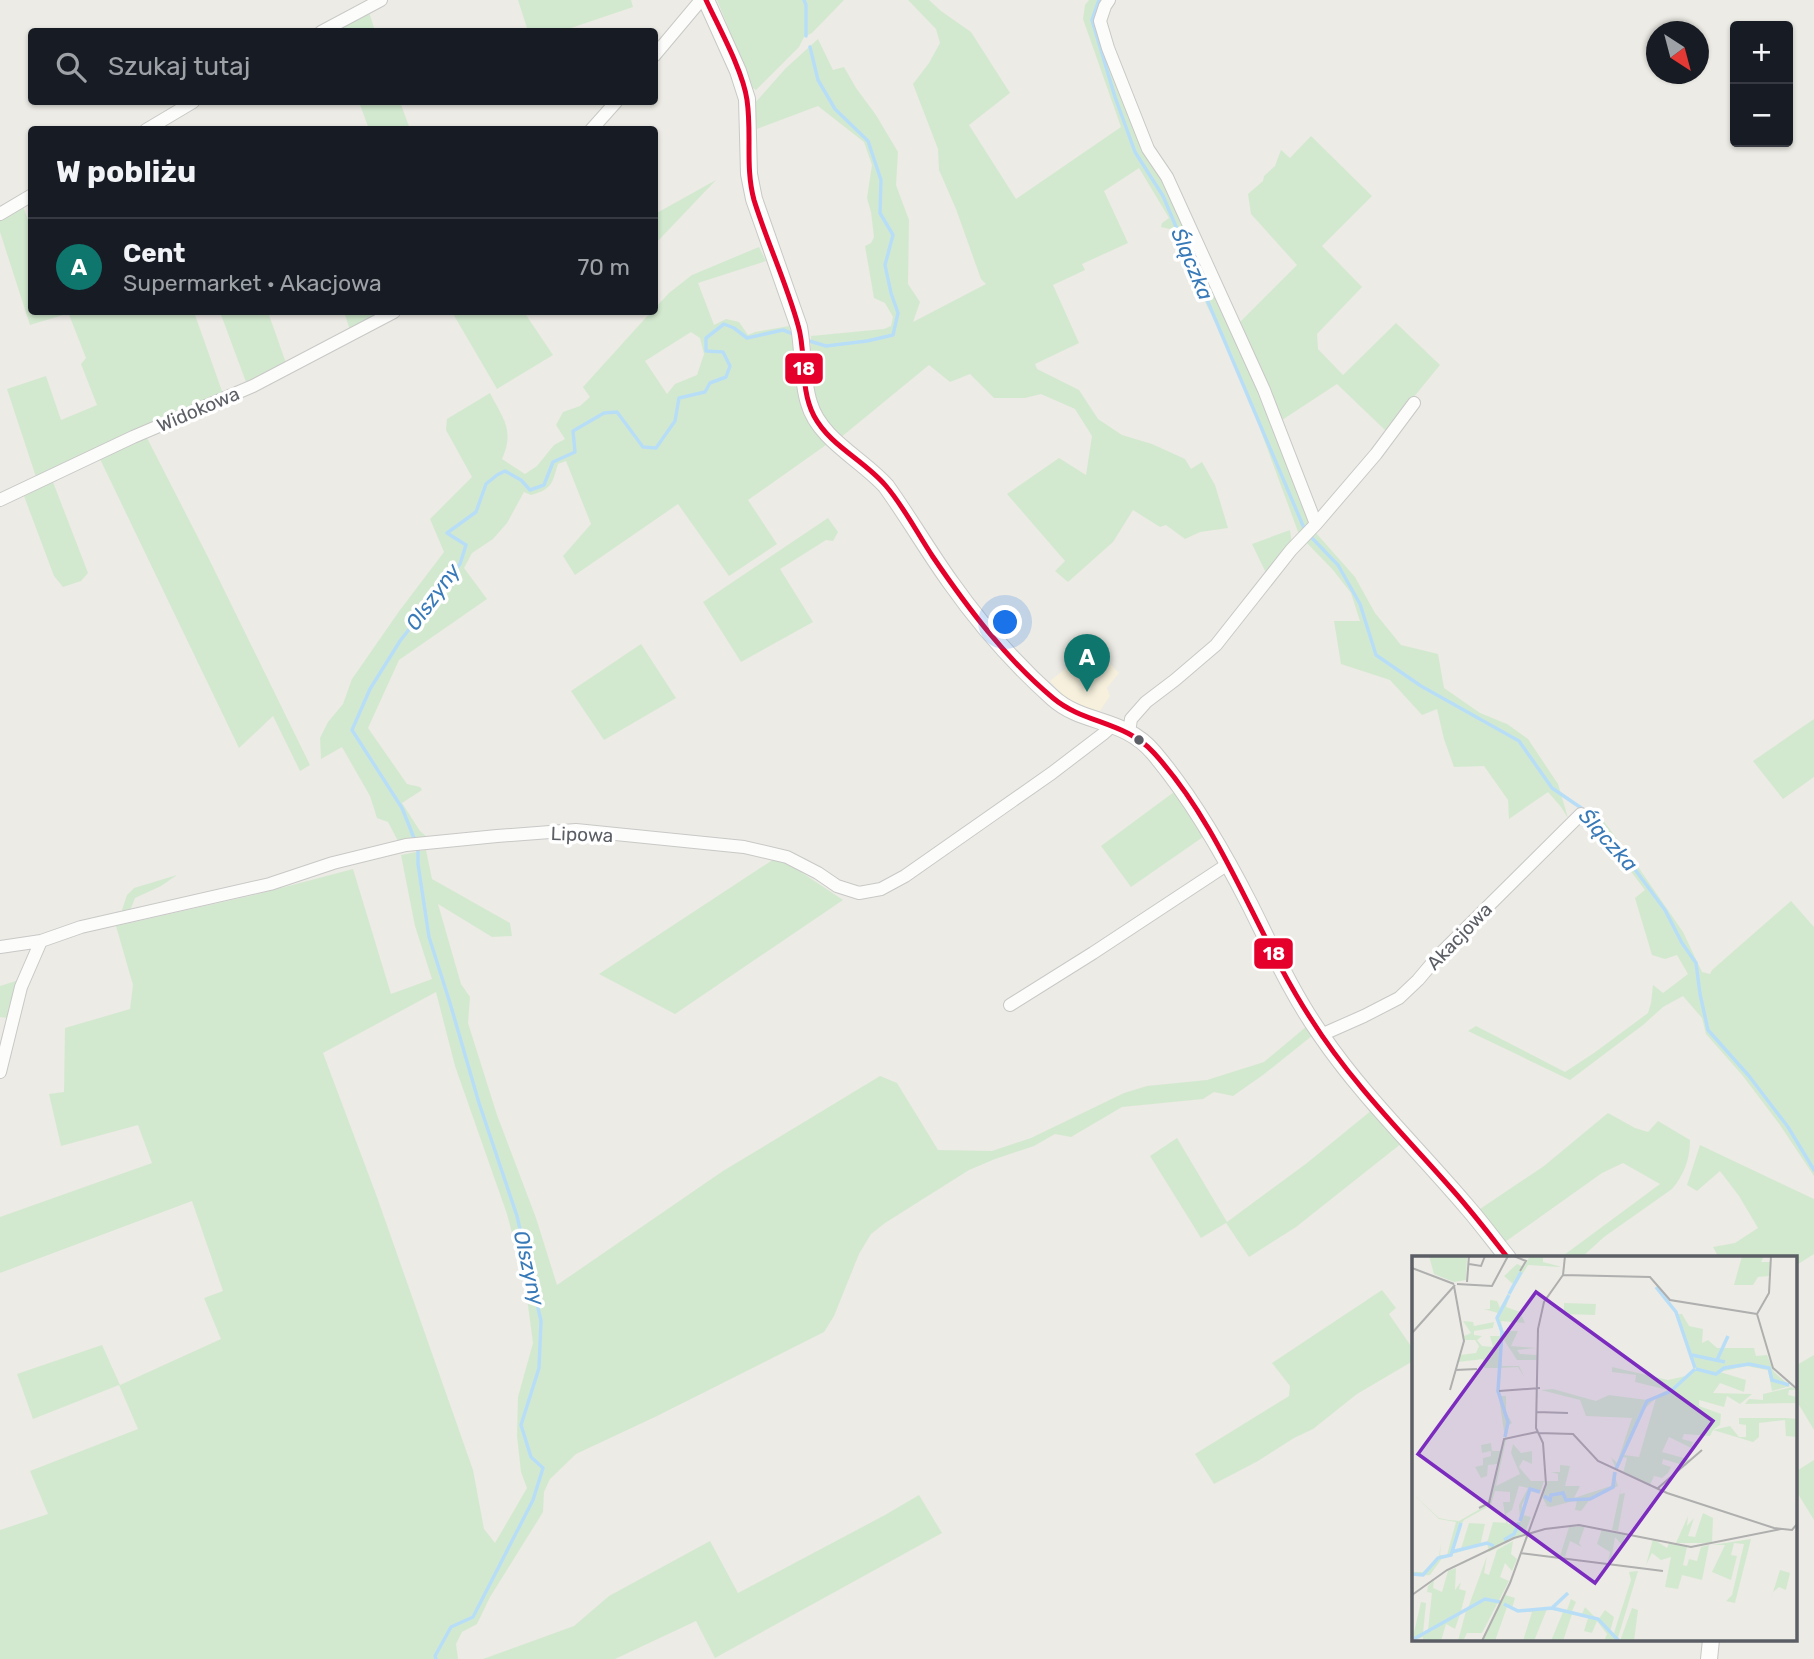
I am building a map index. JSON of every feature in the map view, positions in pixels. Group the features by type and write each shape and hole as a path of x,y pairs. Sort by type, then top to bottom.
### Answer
{"street":[{"path":"328,28 381,0"},
{"path":"658,52 704,0 738,71 747,99 749,174 754,199 799,327 803,345 804,380 816,421 886,486 951,583 979,619 1037,683 1070,709 1129,732 1152,751 1181,789 1228,864 1292,988 1321,1035 1371,1101 1469,1209 1506,1256"},
{"path":"1109,0 1100,21 1134,117 1148,149 1167,177 1253,366 1316,524"},
{"path":"153,126 188,105"},
{"path":"595,126 613,105"},
{"path":"0,214 28,197"},
{"name":"Widokowa","path":"0,500 133,437 253,386 388,315"},
{"path":"1129,732 1131,719 1146,702 1216,645 1291,550 1376,454 1414,403"},
{"name":"Lipowa","path":"0,947 41,941 81,927 270,884 334,863 406,845 576,830 744,847 787,856 837,886 859,893 881,889 905,876 1052,773 1113,725"},
{"name":"Akacjowa","path":"1321,1035 1399,998 1449,944 1581,814"},
{"path":"1010,1005 1228,864"},
{"path":"0,1072 21,988 41,941"}],"shaded area":[{"path":"1093,646 1119,673 1107,688 1110,696 1100,711 1071,704 1050,681"}],"green space":[{"path":"518,0 631,0 633,7 571,28 527,28"},
{"path":"717,0 844,0 812,33 804,37 799,47 756,90"},
{"path":"908,0 929,0 971,32 1010,93 969,125 1016,199 1121,127 1083,19 1085,5 1089,0 1104,0 1096,16 1163,177 1249,366 1310,518 1309,525 1300,537 1233,356 1176,237 1170,229 1161,227 1169,218 1139,168 1104,191 1128,243 1082,264 1085,270 1053,285 1079,343 1035,364 1037,369 1079,390 1098,419 1122,435 1152,444 1185,459 1191,469 1202,462 1215,485 1228,528 1200,532 1185,539 1166,525 1160,527 1133,510 1113,542 1068,582 1055,571 1065,561 1007,494 1059,458 1086,475 1092,436 1075,409 1041,394 1025,398 994,398 970,374 950,382 929,365 840,438 815,405 811,384 811,336 884,329 891,326 893,317 885,303 874,298 865,246 871,243 874,237 867,198 872,165 864,142 818,106 757,129 754,104 786,68 818,39 833,70 844,67 898,152 896,185 909,220 908,284 920,302 913,322 986,284 981,279 939,170 938,149 913,84 940,43 936,29"},
{"path":"369,12 374,28 334,28"},
{"path":"360,105 401,105 409,126 368,126"},
{"path":"1311,136 1372,196 1322,246 1362,287 1317,334 1318,349 1343,375 1396,323 1440,365 1386,431 1337,384 1279,422 1239,323 1297,265 1251,214 1248,194 1275,166 1281,150 1290,158"},
{"path":"716,180 658,241 658,212"},
{"path":"23,206 28,220 28,315 63,315 30,325 0,232 0,220"},
{"path":"759,247 766,261 698,283 714,325 726,319 739,322 748,335 789,326 798,395 809,421 826,445 748,500 777,544 729,576 678,504 575,575 563,556 591,524 566,461 558,464 550,485 531,495 524,492 507,523 493,539 472,553 464,568 487,599 399,660 368,728 407,784 422,790 402,803 427,837 398,841 388,822 377,818 370,796 342,747 321,759 320,738 328,722 343,704 352,679 444,552 430,519 472,477 446,430 447,419 490,393 506,425 506,449 502,459 525,474 537,466 554,445 565,439 556,425 563,412 580,406 590,397 583,387 648,315 658,315 658,305 692,275","holes":["691,332 700,338 704,354 697,375 675,384 667,394 645,361"]},
{"path":"69,315 195,315 223,394 36,477 7,389 46,376 61,420 97,405 81,364 86,358"},
{"path":"221,315 269,315 286,363 246,382"},
{"path":"345,315 379,315 350,330"},
{"path":"454,315 526,315 553,355 497,389"},
{"path":"147,438 310,765 300,771 273,716 239,748 100,459"},
{"path":"53,482 88,573 81,581 63,587 54,576 24,496"},
{"path":"828,518 838,532 833,541 826,540 780,569 813,622 741,662 703,602"},
{"path":"1290,530 1292,544 1267,575 1252,544"},
{"path":"1316,533 1355,577 1375,613 1401,645 1438,654 1444,688 1480,713 1507,724 1528,739 1558,784 1568,818 1548,792 1509,819 1508,800 1484,766 1454,767 1437,709 1422,715 1390,680 1341,664 1334,621 1360,621 1351,593 1306,542"},
{"path":"641,644 676,698 604,740 571,691"},
{"path":"1814,719 1814,777 1783,799 1753,761"},
{"path":"1174,792 1203,837 1131,887 1101,846"},
{"path":"1596,811 1626,851 1616,852 1584,817"},
{"path":"426,850 432,879 510,923 512,936 492,937 438,904 461,984 470,997 468,1023 497,1115 536,1218 557,1285 723,1171 880,1076 897,1083 938,1150 992,1151 1031,1138 1124,1093 1147,1086 1207,1080 1264,1062 1307,1026 1313,1035 1233,1096 1214,1092 1203,1099 1122,1107 1071,1137 1055,1134 1034,1146 969,1170 885,1223 871,1234 859,1254 834,1316 824,1332 576,1454 550,1479 544,1492 543,1512 490,1597 477,1624 462,1632 456,1644 458,1659 0,1659 0,1530 48,1514 30,1471 138,1429 119,1385 33,1419 17,1374 102,1345 120,1385 221,1339 204,1298 223,1291 192,1201 0,1273 0,1217 152,1163 138,1125 61,1146 49,1094 64,1092 65,1028 130,1009 133,985 116,926 353,869 391,994 432,979 415,926 401,855","holes":["436,992 455,1066 507,1214 525,1283 533,1343 518,1397 517,1436 521,1472 527,1488 495,1543 484,1529 473,1470 323,1053"]},
{"path":"774,859 789,864 843,900 675,1014 599,974"},
{"path":"1623,861 1634,861 1683,932 1702,972 1710,974 1791,901 1814,927 1814,1176 1743,1076 1706,1034 1702,1018 1683,996 1663,1007 1570,1080 1468,1031 1476,1026 1565,1072 1648,1013 1653,985 1663,993 1688,974 1677,955 1665,959 1652,955 1635,898 1645,890"},
{"path":"177,875 135,898 129,913 121,913 127,895 134,888"},
{"path":"19,980 8,1018 0,1017 0,986"},
{"path":"1372,1110 1402,1143 1296,1227 1249,1257 1226,1223 1201,1238 1150,1156 1177,1138 1227,1222 1307,1163"},
{"path":"1608,1113 1648,1132 1658,1121 1690,1140 1686,1166 1672,1189 1604,1237 1583,1256 1563,1256 1660,1184 1623,1163 1602,1173 1505,1242 1480,1209 1544,1166"},
{"path":"1700,1145 1814,1199 1814,1254 1797,1265 1797,1256 1718,1256 1713,1247 1735,1243 1758,1228 1720,1171 1697,1191 1687,1185"},
{"path":"1382,1290 1396,1308 1389,1314 1412,1348 1412,1362 1357,1394 1313,1429 1214,1484 1195,1454 1289,1396 1290,1386 1272,1363"},
{"path":"1814,1355 1814,1430 1799,1405 1797,1406 1797,1365"},
{"path":"1814,1460 1814,1520 1797,1492 1797,1471"},
{"path":"919,1495 942,1533 715,1658 696,1621 615,1659 483,1659 574,1626 609,1596 710,1541 738,1593"}],"waterway":[{"name":"Olszyny","path":"804,0 806,36"},
{"name":"Ślączka","path":"1099,0 1092,20 1135,152 1163,196 1304,528"},
{"name":"Olszyny","path":"806,340 826,346 893,335 898,313 885,265 893,235 880,213 881,180 868,141 835,109 818,80 810,47"},
{"name":"Olszyny","path":"414,838 402,808 352,730 370,689 400,641 460,564 466,545 447,533 476,512 486,484 505,471 521,480 530,490 544,485 553,462 575,452 573,431 604,413 617,412 643,447 656,448 675,421 679,398 705,392 710,383 726,377 730,366 723,352 706,351 706,338 724,324 747,338 783,330 796,335"},
{"name":"Ślączka","path":"1311,537 1338,565 1360,604 1376,655 1421,686 1519,741 1552,788 1590,814 1622,852 1665,910 1696,963 1708,1030 1749,1076 1788,1127 1814,1170"},
{"name":"Olszyny","path":"418,848 429,937 479,1103 517,1216 541,1321 539,1368 521,1425 531,1457 543,1468 533,1500 473,1617 451,1627 435,1656 436,1659"}],"transit line":[{"name":"18","path":"706,0 745,89 751,188 798,325 806,394 821,427 886,486 959,595 1019,667 1065,707 1117,728 1143,743 1179,783 1220,848 1291,986 1326,1042 1359,1085 1457,1195 1506,1256"}],"place":[{"name":"Cent","path":"1087,692"}]}
